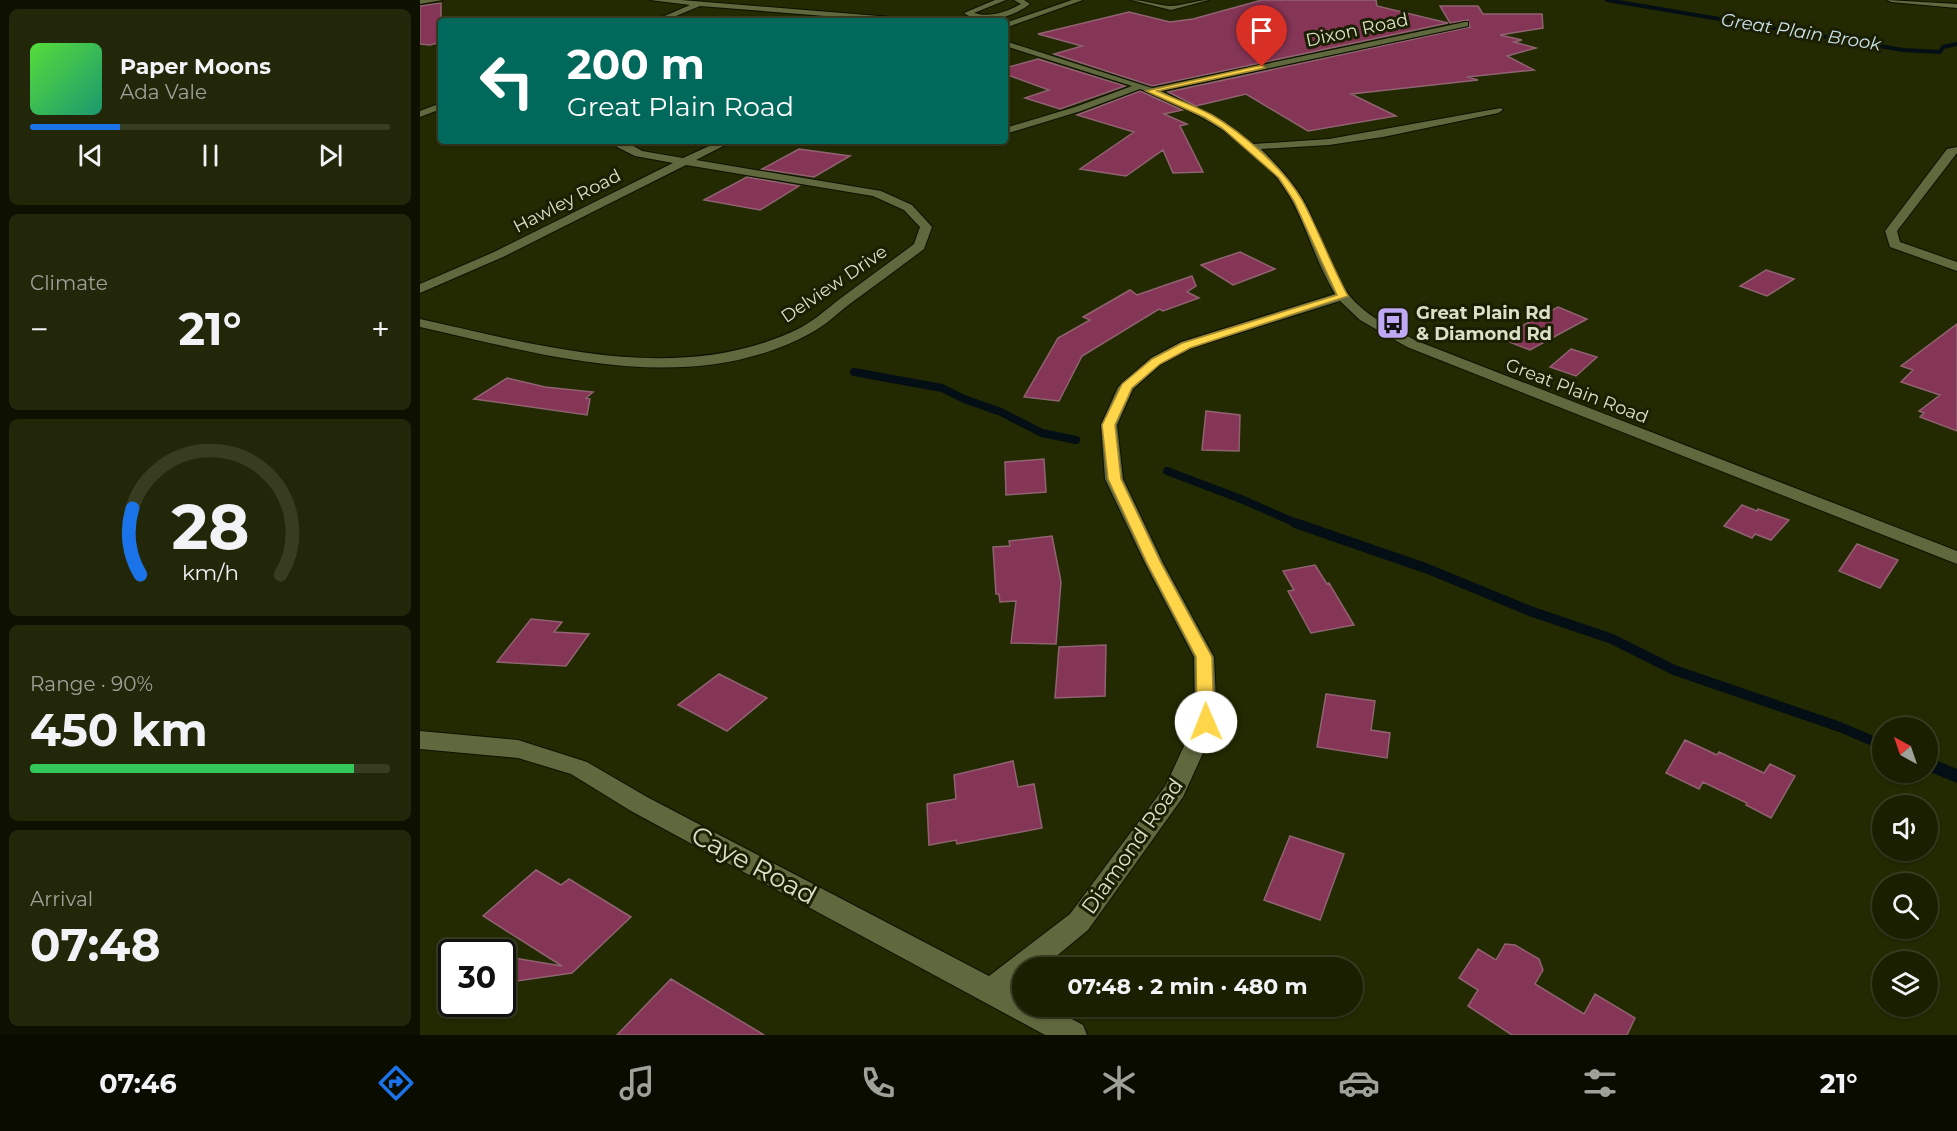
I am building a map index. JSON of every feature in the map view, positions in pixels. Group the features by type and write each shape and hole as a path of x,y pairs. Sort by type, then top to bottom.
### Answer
{"street":[{"path":"420,2 438,0"},
{"path":"654,0 883,18"},
{"path":"665,18 709,0"},
{"path":"1002,0 968,13 976,17 996,16 1026,4 1018,0"},
{"path":"1008,25 1079,0"},
{"path":"1135,0 1172,8 1205,0"},
{"path":"1891,0 1957,6"},
{"path":"788,10 803,3"},
{"path":"820,18 829,13"},
{"name":"Dixon Road","path":"1008,130 1144,89 1465,24"},
{"name":"Great Plain Road","path":"1008,44 1144,89 1207,115 1251,147 1282,177 1298,201 1342,296 1369,320 1412,344 1957,558"},
{"path":"420,114 438,107"},
{"path":"1251,147 1329,142 1383,134 1498,110"},
{"name":"Delview Drive","path":"420,322 585,358 651,363 727,358 774,344 807,329 920,246 926,227 918,213 894,197 639,154 621,144"},
{"name":"Hawley Road","path":"420,289 476,266 683,161 721,144"},
{"path":"1957,150 1951,151 1891,231 1894,244 1957,267"},
{"name":"Diamond Road","path":"992,991 1079,922 1175,790 1206,722 1204,657 1154,563 1114,479 1108,425 1126,387 1156,361 1186,345 1342,296"},
{"name":"Caye Road","path":"420,740 518,749 579,768 639,804 1073,1035"}],"building":[{"path":"1262,0 1376,0 1377,6 1448,23 1152,86 1054,54 1082,46 1038,34 1129,12 1170,22 1193,19"},
{"path":"441,3 441,18 438,18 438,43 420,44 420,6"},
{"path":"1440,6 1478,6 1483,14 1542,14 1543,28 1500,35 1522,40 1514,42 1536,48 1507,56 1534,70 1467,77 1478,80 1351,94 1396,116 1308,131 1246,94 1196,106 1168,92 1470,27 1468,20 1450,23"},
{"path":"1038,59 1125,86 1060,109 1025,98 1049,90 1008,75 1008,67"},
{"path":"1140,91 1182,110 1164,114 1187,124 1180,126 1203,172 1173,173 1163,150 1126,176 1080,169 1134,132 1077,115"},
{"path":"799,149 850,156 814,177 762,169"},
{"path":"747,177 799,186 760,210 704,200"},
{"path":"1240,252 1275,269 1233,285 1201,265"},
{"path":"1766,270 1794,279 1767,296 1740,286"},
{"path":"1192,276 1196,286 1187,292 1199,298 1163,311 1159,309 1082,356 1059,401 1024,397 1058,338 1090,320 1083,317 1130,290 1137,295"},
{"path":"1558,307 1587,319 1530,350 1499,338"},
{"path":"1957,324 1957,431 1920,417 1924,413 1919,411 1940,395 1901,382 1913,370 1901,366"},
{"path":"1571,349 1597,357 1576,376 1550,367"},
{"path":"507,378 545,387 593,392 586,398 590,399 587,415 474,399"},
{"path":"1206,411 1240,415 1239,451 1202,450"},
{"path":"1044,459 1046,492 1006,495 1005,462"},
{"path":"1742,505 1789,520 1771,540 1755,534 1752,538 1724,526"},
{"path":"1052,536 1061,582 1056,644 1011,643 1016,601 1000,602 999,594 996,594 993,547 1010,546 1009,541"},
{"path":"1857,544 1898,560 1880,588 1839,571"},
{"path":"1315,565 1327,584 1329,583 1354,625 1311,633 1288,591 1294,590 1283,571"},
{"path":"531,619 562,622 554,632 589,634 566,666 497,662"},
{"path":"1106,645 1105,696 1055,698 1059,647"},
{"path":"719,674 767,698 727,731 678,705"},
{"path":"1326,694 1375,701 1371,730 1390,733 1387,758 1317,747"},
{"path":"1685,740 1717,755 1719,752 1764,773 1770,764 1795,776 1771,818 1746,805 1747,803 1703,782 1699,789 1666,773"},
{"path":"1013,761 1018,787 1034,784 1042,828 957,844 956,840 929,845 927,804 956,799 954,775"},
{"path":"1290,836 1344,854 1320,920 1264,900"},
{"path":"536,870 561,885 569,879 631,917 572,973 516,981 516,958 562,966 483,916"},
{"path":"1505,944 1515,945 1539,959 1543,970 1535,984 1584,1014 1595,994 1635,1018 1627,1035 1512,1035 1468,1006 1478,990 1459,978 1478,949 1496,960"},
{"path":"671,979 764,1035 617,1035"}],"waterway":[{"name":"Great Plain Brook","path":"1607,0 1903,50 1940,52 1943,47 1957,44"},
{"path":"854,372 942,388 964,399 1001,412 1042,433 1076,440"},
{"path":"1167,471 1298,524"},
{"path":"1295,523 1428,569 1530,611 1612,639 1674,670 1840,727 1872,741"},
{"path":"1938,768 1957,776"}],"place":[{"name":"Great Plain Rd & Diamond Rd","path":"1393,323"}],"route":[{"path":"1206,722 1204,657 1154,563 1114,479 1108,425 1126,387 1156,361 1186,345 1342,296 1298,201 1282,177 1268,162 1225,126 1207,115 1150,91 1262,67"}]}
